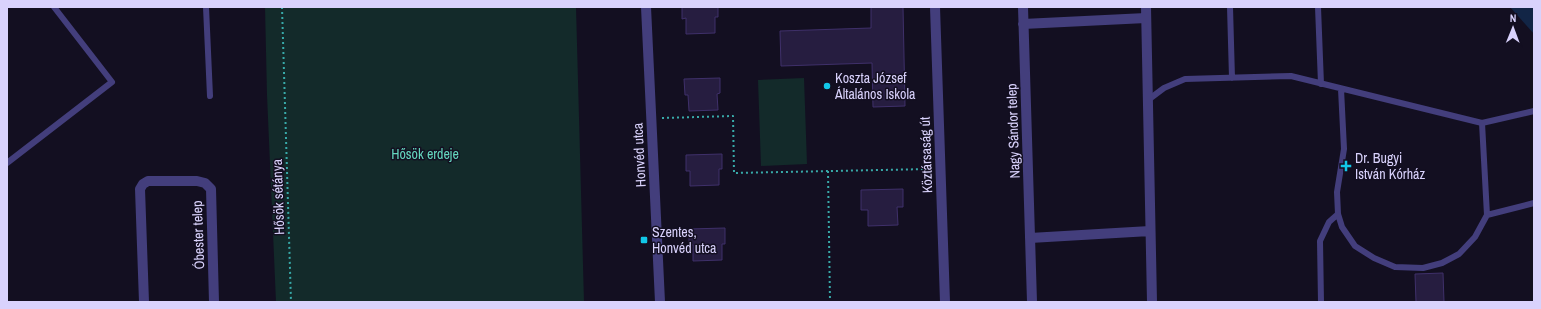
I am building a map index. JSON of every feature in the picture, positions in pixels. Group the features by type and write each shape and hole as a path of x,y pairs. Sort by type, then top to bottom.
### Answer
{"street":[{"name":"Honvéd utca","path":"646,7 660,302"},
{"name":"Köztársaság út","path":"935,7 945,302"},
{"name":"Nagy Sándor telep","path":"1023,7 1032,302"},
{"path":"1146,7 1152,302"},
{"path":"1023,24 1146,18"},
{"name":"Óbester telep","path":"144,302 140,189 143,184 148,181 198,181 206,183 211,189 214,302"},
{"path":"1030,238 1150,231"}],"lane":[{"path":"7,163 112,82 54,7"},
{"path":"206,7 210,96"},
{"path":"1230,7 1232,78"},
{"path":"1318,7 1321,84"},
{"path":"1148,100 1164,88 1186,79 1291,76 1482,123 1534,111"},
{"path":"1341,89 1344,149 1337,192 1338,214 1342,227 1355,246 1374,258 1395,267 1423,268 1442,263 1459,254 1474,237 1487,215 1482,123"},
{"path":"1487,215 1534,204"},
{"path":"1321,302 1320,241 1329,222 1338,214"}],"path":[{"name":"Hősök sétánya","path":"282,7 291,302"},
{"path":"651,118 733,116 734,173 941,169"},
{"path":"828,171 830,302"}],"green space":[{"name":"Hősök erdeje","path":"265,7 576,7 584,302 276,302 267,95"},
{"path":"804,78 807,164 761,166 758,80"}],"water":[{"path":"1510,7 1534,7 1534,34"}],"building":[{"path":"682,7 718,7 718,17 715,17 715,33 686,34 686,18 682,19"},
{"path":"871,7 903,7 905,106 873,107 872,63 781,66 780,31 871,28"},
{"path":"720,78 720,93 717,94 718,110 689,111 688,95 685,95 684,79"},
{"path":"722,154 722,169 719,169 719,185 690,186 690,171 686,171 686,155"},
{"path":"903,189 903,207 897,207 898,225 868,226 868,210 861,210 861,190"},
{"path":"725,228 725,244 722,244 722,260 693,261 693,245 689,245 689,229"},
{"path":"1443,273 1444,302 1416,302 1415,274"}],"place":[{"name":"Koszta József Általános Iskola","path":"827,86"},
{"name":"Dr. Bugyi István Kórház","path":"1346,166"},
{"name":"Szentes, Honvéd utca","path":"644,240"}]}
